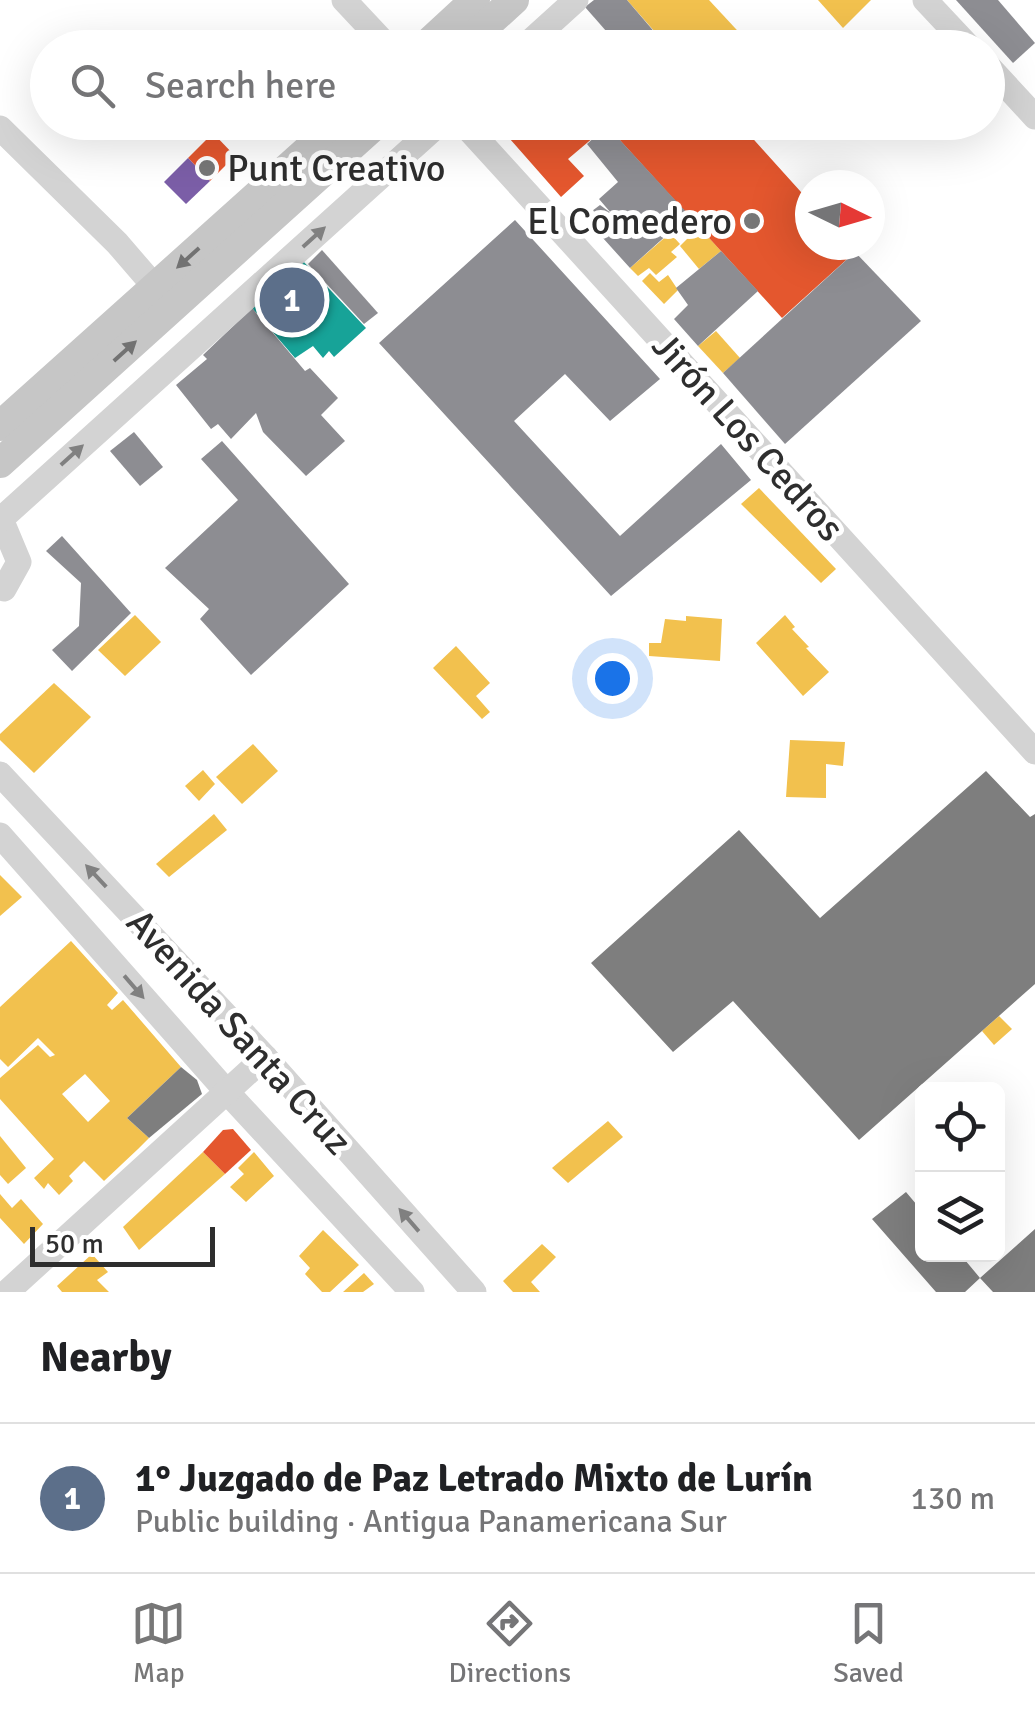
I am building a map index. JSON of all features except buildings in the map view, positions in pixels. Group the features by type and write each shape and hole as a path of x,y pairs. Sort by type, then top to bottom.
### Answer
{"main road":[{"path":"442,30 475,0"},
{"path":"481,30 514,0"},
{"path":"0,426 319,140"},
{"path":"0,463 358,140"}],"street":[{"path":"344,0 372,30"},
{"path":"544,30 576,0"},
{"path":"925,0 953,30"},
{"path":"1005,84 1035,117"},
{"path":"0,128 118,244 155,287"},
{"path":"4,588 19,562 0,520 421,140"},
{"name":"Jirón Los Cedros","path":"478,140 1035,752"},
{"name":"Avenida Santa Cruz","path":"0,774 265,1057 474,1292"},
{"name":"Avenida Santa Cruz","path":"0,835 227,1092 412,1292"},
{"path":"7,1292 265,1057"}],"place":[{"name":"Punt Creativo","path":"207,168"},
{"name":"El Comedero","path":"752,221"},
{"name":"1° Juzgado de Paz Letrado Mixto de Lurín","path":"292,300"}]}
